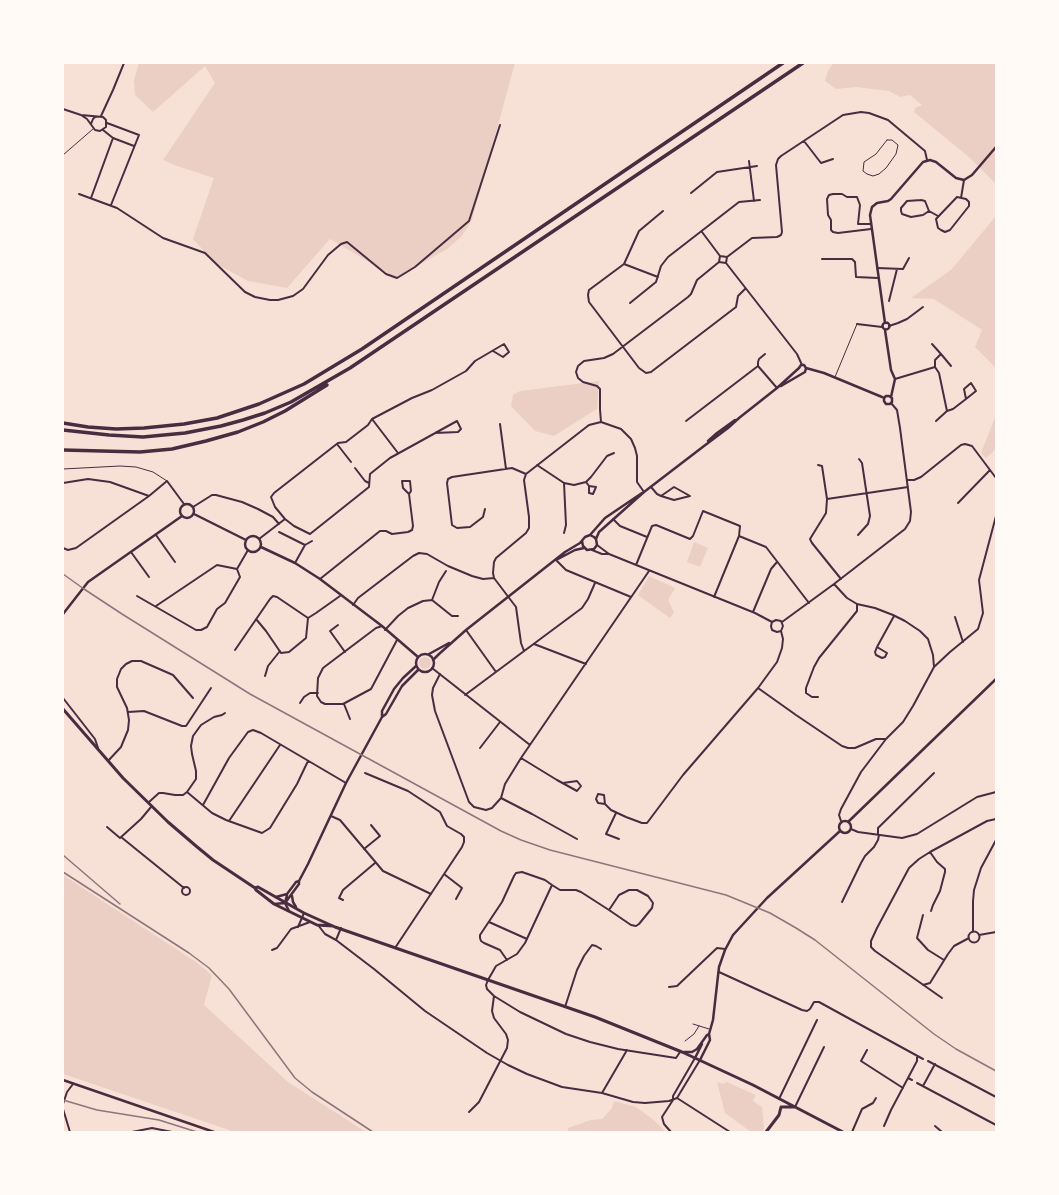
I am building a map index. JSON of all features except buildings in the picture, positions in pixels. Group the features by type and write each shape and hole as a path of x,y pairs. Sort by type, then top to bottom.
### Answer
{"highway":[{"path":"63,423 116,429 184,424 216,418 252,406 304,384 362,349 783,63"},
{"path":"63,450 140,452 172,449 238,432 285,411 316,393 350,368 802,63"},
{"path":"63,430 109,436 143,437 186,433 221,426 265,413 291,402 350,368"}],"main road":[{"path":"63,709 98,750 148,803 213,860 255,888 274,904 317,925 335,926"},
{"path":"255,888 258,887 304,913 335,926 612,1024 681,1052 753,1085 843,1132"},
{"path":"766,1132 779,1115 781,1107 777,1098"},
{"path":"781,1107 795,1107"}],"street":[{"path":"101,116 124,63"},
{"path":"63,109 81,115 95,117 101,116 105,118 107,122 139,135 111,206"},
{"path":"726,263 727,257 752,238 777,237 780,235 782,232 776,165 778,159 844,115 861,112 878,115 893,124 925,150 927,161"},
{"path":"81,115 92,125"},
{"path":"95,117 93,119 93,129 98,131 103,130 113,138 134,146"},
{"path":"103,130 106,127 107,122"},
{"path":"79,194 117,208 163,238 205,253 245,292 255,297 278,300 293,296 303,289 328,256 340,244 347,242 386,274 397,278 415,267 469,220 500,125"},
{"path":"91,198 113,138"},
{"path":"804,141 821,163 833,159"},
{"path":"889,326 885,323 871,229 870,211 873,206 891,199 920,164 927,161 936,162 956,178 964,180 972,175 996,147"},
{"path":"748,161 754,201"},
{"path":"691,193 718,172 757,166"},
{"path":"961,198 964,180"},
{"path":"871,224 858,224 860,205 857,197 847,197 842,194 833,194 827,199 828,215 831,230 833,232 838,233 871,229"},
{"path":"957,197 961,198 966,199 969,202 969,206 950,230 945,232 938,228 936,223 938,216 954,199 957,197"},
{"path":"630,303 656,282 661,266 665,261 739,202 760,200"},
{"path":"929,211 923,215 911,217 902,214 901,211 907,201 921,200 925,201 929,211 938,216"},
{"path":"663,211 639,231 624,264 590,290 589,302 641,370 646,373 651,372 736,307 738,296 746,289"},
{"path":"702,232 720,256 727,257"},
{"path":"601,422 600,389 597,386 580,380 577,375 577,369 583,362 609,357 688,297 691,294 697,280 719,262 720,256"},
{"path":"877,268 903,269 909,258"},
{"path":"822,259 852,259 855,262 856,277 878,278"},
{"path":"719,262 726,263 797,354 802,365 806,368 818,370 884,398 888,396 891,397"},
{"path":"624,264 658,277"},
{"path":"889,301 897,269"},
{"path":"885,330 888,329 889,326 898,324 907,319 923,307"},
{"path":"882,327 885,323"},
{"path":"782,622 840,580 905,529 910,521 911,512 908,487 896,410 891,403 895,379 890,365 885,330 882,327 857,324"},
{"path":"435,433 458,432 461,429 458,421 435,433 398,453 390,458 370,474 369,487 310,534 294,526 275,507 271,497 274,493 338,442 346,442 368,425 372,420 466,371 476,361 504,344 510,352 503,357 493,351"},
{"path":"932,344 951,366"},
{"path":"686,421 758,366 759,359 765,354"},
{"path":"941,354 935,360 934,367 939,373 947,411"},
{"path":"782,622 778,620 772,622 753,612 609,554 597,544 596,540 600,532 613,518 650,486 704,446 717,433 777,388 802,365"},
{"path":"758,366 777,388"},
{"path":"895,379 934,367"},
{"path":"799,368 802,372"},
{"path":"777,388 802,372 805,372 806,368"},
{"path":"936,421 947,411 953,410 976,391 970,383 964,388 966,399"},
{"path":"884,398 886,404 891,403"},
{"path":"372,420 398,453"},
{"path":"524,651 521,643 516,607 494,578 493,567 496,558 526,534 529,528 524,480 526,474 589,425 601,422 621,429 636,448 637,482 644,492"},
{"path":"500,424 506,469"},
{"path":"336,444 351,462"},
{"path":"907,480 914,480 921,477 963,444 972,446 996,478"},
{"path":"537,465 564,483 574,485 586,482 607,456 614,453"},
{"path":"858,535 868,524 869,519 862,463 859,459"},
{"path":"818,465 822,466 827,499 826,513 810,539 840,580"},
{"path":"355,468 365,481 369,483"},
{"path":"486,509 483,517 468,528 457,528 452,525 447,483 448,479 452,477 512,468 526,474"},
{"path":"958,503 990,470"},
{"path":"63,483 88,479 110,482 149,496"},
{"path":"63,548 68,550 76,548 149,496 167,481 184,504"},
{"path":"320,579 380,531 386,531 392,534 412,530 413,526 409,494 411,491 410,481 402,481 403,488 409,494"},
{"path":"586,482 589,486 589,493 593,494 596,487 589,486"},
{"path":"564,483 566,525 564,533"},
{"path":"650,486 657,494 661,496 674,500 690,496 674,487 661,496"},
{"path":"827,499 908,487"},
{"path":"454,640 428,654 423,654 418,657 415,663 418,670 426,672 432,668 434,660 466,630 565,552 582,541 585,537 590,536 605,518 635,496 644,492"},
{"path":"193,507 212,495 216,495 242,502 258,509 273,517 280,524"},
{"path":"184,504 188,503 193,507 194,514"},
{"path":"182,516 180,510 184,504"},
{"path":"636,565 652,526 656,525 690,539 693,536 704,511 740,526 739,536 714,597"},
{"path":"182,516 189,518 194,514"},
{"path":"194,514 246,540"},
{"path":"63,614 88,582 182,516"},
{"path":"840,831 838,825 841,821 839,815 841,809 861,772 886,739 903,722 934,667 978,629 983,614 979,580 996,516"},
{"path":"613,518 620,526 647,537"},
{"path":"259,539 286,519"},
{"path":"279,532 304,545"},
{"path":"156,535 175,562"},
{"path":"246,540 252,536 259,539"},
{"path":"590,536 596,540"},
{"path":"739,536 766,547 809,603"},
{"path":"259,539 261,547 295,564 320,579 340,596 382,626 418,657"},
{"path":"246,540 245,545 248,550 254,552 261,547"},
{"path":"295,564 304,545 312,541"},
{"path":"582,541 584,548"},
{"path":"592,550 597,544"},
{"path":"557,559 575,550 584,548 602,554 609,554"},
{"path":"237,569 248,550"},
{"path":"132,552 149,577"},
{"path":"353,605 358,598 419,553 427,554 448,566 472,576 483,579 494,578"},
{"path":"557,559 566,570 631,597"},
{"path":"753,612 771,569 777,562"},
{"path":"156,606 218,565 237,569"},
{"path":"137,596 196,630 201,630 207,627 217,609 225,603 229,597 240,577 237,569"},
{"path":"432,600 439,582 446,571"},
{"path":"440,674 433,688 432,695 435,711 469,802 474,807 486,810 492,808 500,798 505,784 521,758 649,571"},
{"path":"466,695 586,604 595,583"},
{"path":"834,584 847,598 857,604 874,608 905,620 920,631 928,639 933,655 934,667"},
{"path":"236,650 273,596 277,597 308,618"},
{"path":"308,618 340,596"},
{"path":"385,630 408,608 422,601 432,600 452,616 458,616"},
{"path":"818,697 812,697 806,693 806,688 814,666 857,611 857,604"},
{"path":"877,647 887,653 885,657 882,658 876,655 875,652 877,647 894,616"},
{"path":"955,617 962,642"},
{"path":"256,619 281,653 289,652 306,638 308,618"},
{"path":"772,622 771,626 774,631 781,631"},
{"path":"605,804 604,795 598,794 596,801 598,803 605,804 616,812 636,821 647,823 683,775 758,688 777,662 780,656 783,639 781,631 783,628 782,622"},
{"path":"338,625 330,631 345,652"},
{"path":"382,626 376,628 323,668 318,678 318,696 321,702 325,704 343,704 371,689 397,640"},
{"path":"466,630 496,672"},
{"path":"534,644 586,664"},
{"path":"265,676 268,666 280,651"},
{"path":"428,654 434,660"},
{"path":"108,761 121,747 128,730 128,712 117,687 117,679 120,669 126,664 132,661 141,661 173,674 193,698"},
{"path":"382,717 382,711 394,689 416,666"},
{"path":"432,668 530,745"},
{"path":"274,904 285,903 299,884 299,881 346,783 382,717 386,714 402,686 418,670"},
{"path":"848,822 996,679"},
{"path":"128,712 144,711 182,726 186,726 211,688"},
{"path":"758,688 842,746 855,748 876,739 886,739"},
{"path":"300,703 304,697 310,693 318,693"},
{"path":"63,698 95,739 98,750"},
{"path":"343,704 350,719"},
{"path":"148,803 159,794 163,793 175,796 183,795 187,792 196,779 191,746 193,736 201,725 214,716 222,716 225,713"},
{"path":"480,748 500,722"},
{"path":"203,805 229,758 248,732 253,730 261,733 346,783"},
{"path":"229,821 280,745"},
{"path":"521,758 563,783 577,791 581,786 577,781 563,783"},
{"path":"187,792 212,813 229,821 266,832 297,784 309,761"},
{"path":"366,773 408,791 440,812 447,826 464,837 462,847 395,948"},
{"path":"842,902 865,856 874,847 878,840 878,828 934,774"},
{"path":"851,829 858,832 902,838 917,834 977,797 996,792"},
{"path":"500,798 577,839"},
{"path":"121,837 141,820 152,807"},
{"path":"616,812 606,834 619,839"},
{"path":"331,816 340,820 383,871 431,894"},
{"path":"942,998 875,951 871,947 872,941 877,928 909,868 930,852 988,820 996,819"},
{"path":"841,821 848,822"},
{"path":"848,822 851,829"},
{"path":"364,849 380,836 371,825"},
{"path":"107,827 184,888 187,887 190,889 188,895 183,894 182,891 184,888"},
{"path":"840,831 843,833 848,833 851,829"},
{"path":"671,1132 664,1124 662,1117 673,1100 673,1096 711,1030 719,972 725,950 733,935 767,898 840,831"},
{"path":"923,985 930,983 954,946 969,938 970,934 973,932 974,890 981,868 996,840"},
{"path":"930,852 937,862 945,869 940,891 931,912"},
{"path":"343,900 339,898 343,890 375,863"},
{"path":"507,960 500,950 481,941 480,934 502,902 516,873 522,872 545,880 560,890 576,890 581,892 631,925 636,926 639,924 652,908 653,903 648,896 637,890 630,890 619,895 609,910"},
{"path":"444,874 462,888 456,899"},
{"path":"289,912 285,903 287,894 296,882 299,881"},
{"path":"552,885 522,949 517,954 496,966 486,985 487,990 520,1012 566,1034 618,1049 676,1058 681,1052 692,1052 708,1035"},
{"path":"276,897 287,894"},
{"path":"292,894 293,902 298,909"},
{"path":"298,927 304,913"},
{"path":"924,915 917,938 928,950 944,960"},
{"path":"272,950 277,948 289,931 311,922"},
{"path":"489,922 527,939"},
{"path":"317,925 325,934 336,940 425,1010 500,1061 527,1074 562,1087 602,1093 639,1103 673,1100 677,1098 700,1060 710,1040 708,1035"},
{"path":"336,940 341,928"},
{"path":"973,932 979,935 996,932"},
{"path":"969,938 972,943 977,942 979,935"},
{"path":"565,1007 576,970 584,956 592,945 602,949"},
{"path":"669,986 677,986 717,948 725,950"},
{"path":"719,972 802,1010 807,1011 814,1002 819,1002 923,1059"},
{"path":"469,1112 479,1102 507,1048 508,1040 504,1031 492,1014 491,1007 494,996"},
{"path":"777,1098 816,1020"},
{"path":"795,1107 824,1047"},
{"path":"602,1093 627,1050"},
{"path":"867,1050 861,1062 903,1088"},
{"path":"884,1126 890,1110 917,1061 917,1057"},
{"path":"928,1061 996,1097"},
{"path":"922,1086 935,1064"},
{"path":"908,1078 912,1080"},
{"path":"63,1081 214,1132"},
{"path":"917,1083 996,1125"},
{"path":"63,1104 67,1092 73,1084"},
{"path":"677,1098 730,1132"},
{"path":"852,1132 862,1109 873,1103 876,1098"},
{"path":"63,1109 70,1132"},
{"path":"935,1126 942,1132"},
{"path":"132,1132 152,1128 172,1132"}],"lane":[{"path":"63,155 93,129"},
{"path":"887,140 892,140 898,145 898,149 886,168 880,174 873,176 863,171 864,162 876,154 887,140"},
{"path":"835,377 857,324"},
{"path":"63,469 120,466 136,467 153,472 167,481"},
{"path":"693,1024 711,1030"},
{"path":"685,1041 694,1034 699,1026"}],"shaded area":[{"path":"139,63 515,63 472,220 462,236 447,249 396,278 330,239 287,288 248,281 215,263 193,239 214,178 163,160 215,83 205,66 153,112 135,95 134,80"},
{"path":"833,63 996,63 996,184 970,158 914,112 915,108 922,105 910,95 900,97 889,91 856,87 836,89 825,81 828,71"},
{"path":"996,216 996,368 975,347 982,330 934,299 911,298 951,270"},
{"path":"599,381 597,409 554,436 535,431 511,406 513,395 520,391"},
{"path":"996,415 996,449 986,458 981,453"},
{"path":"694,542 708,548 700,567 687,562"},
{"path":"649,576 675,588 668,600 674,612 670,618 638,595"},
{"path":"423,657 427,657 431,663 427,669 423,669 419,665 419,661"},
{"path":"63,875 196,962 212,975 204,1005 288,1082 366,1132 235,1132 63,1074"},
{"path":"717,1082 723,1084 727,1082 756,1095 753,1101 762,1107 764,1127 762,1132 751,1132 725,1113"},
{"path":"614,1101 636,1107 655,1121 666,1132 568,1132 568,1128 591,1120 602,1119 612,1108"}],"railway":[{"path":"63,574 122,614 250,694 501,831 550,850 726,895 770,913 815,940 934,1034 956,1049 996,1071"},
{"path":"63,855 120,904"},
{"path":"63,872 189,953 209,968 229,989 295,1078 312,1092 373,1132"},
{"path":"63,1100 97,1110 159,1120 197,1132"}]}
